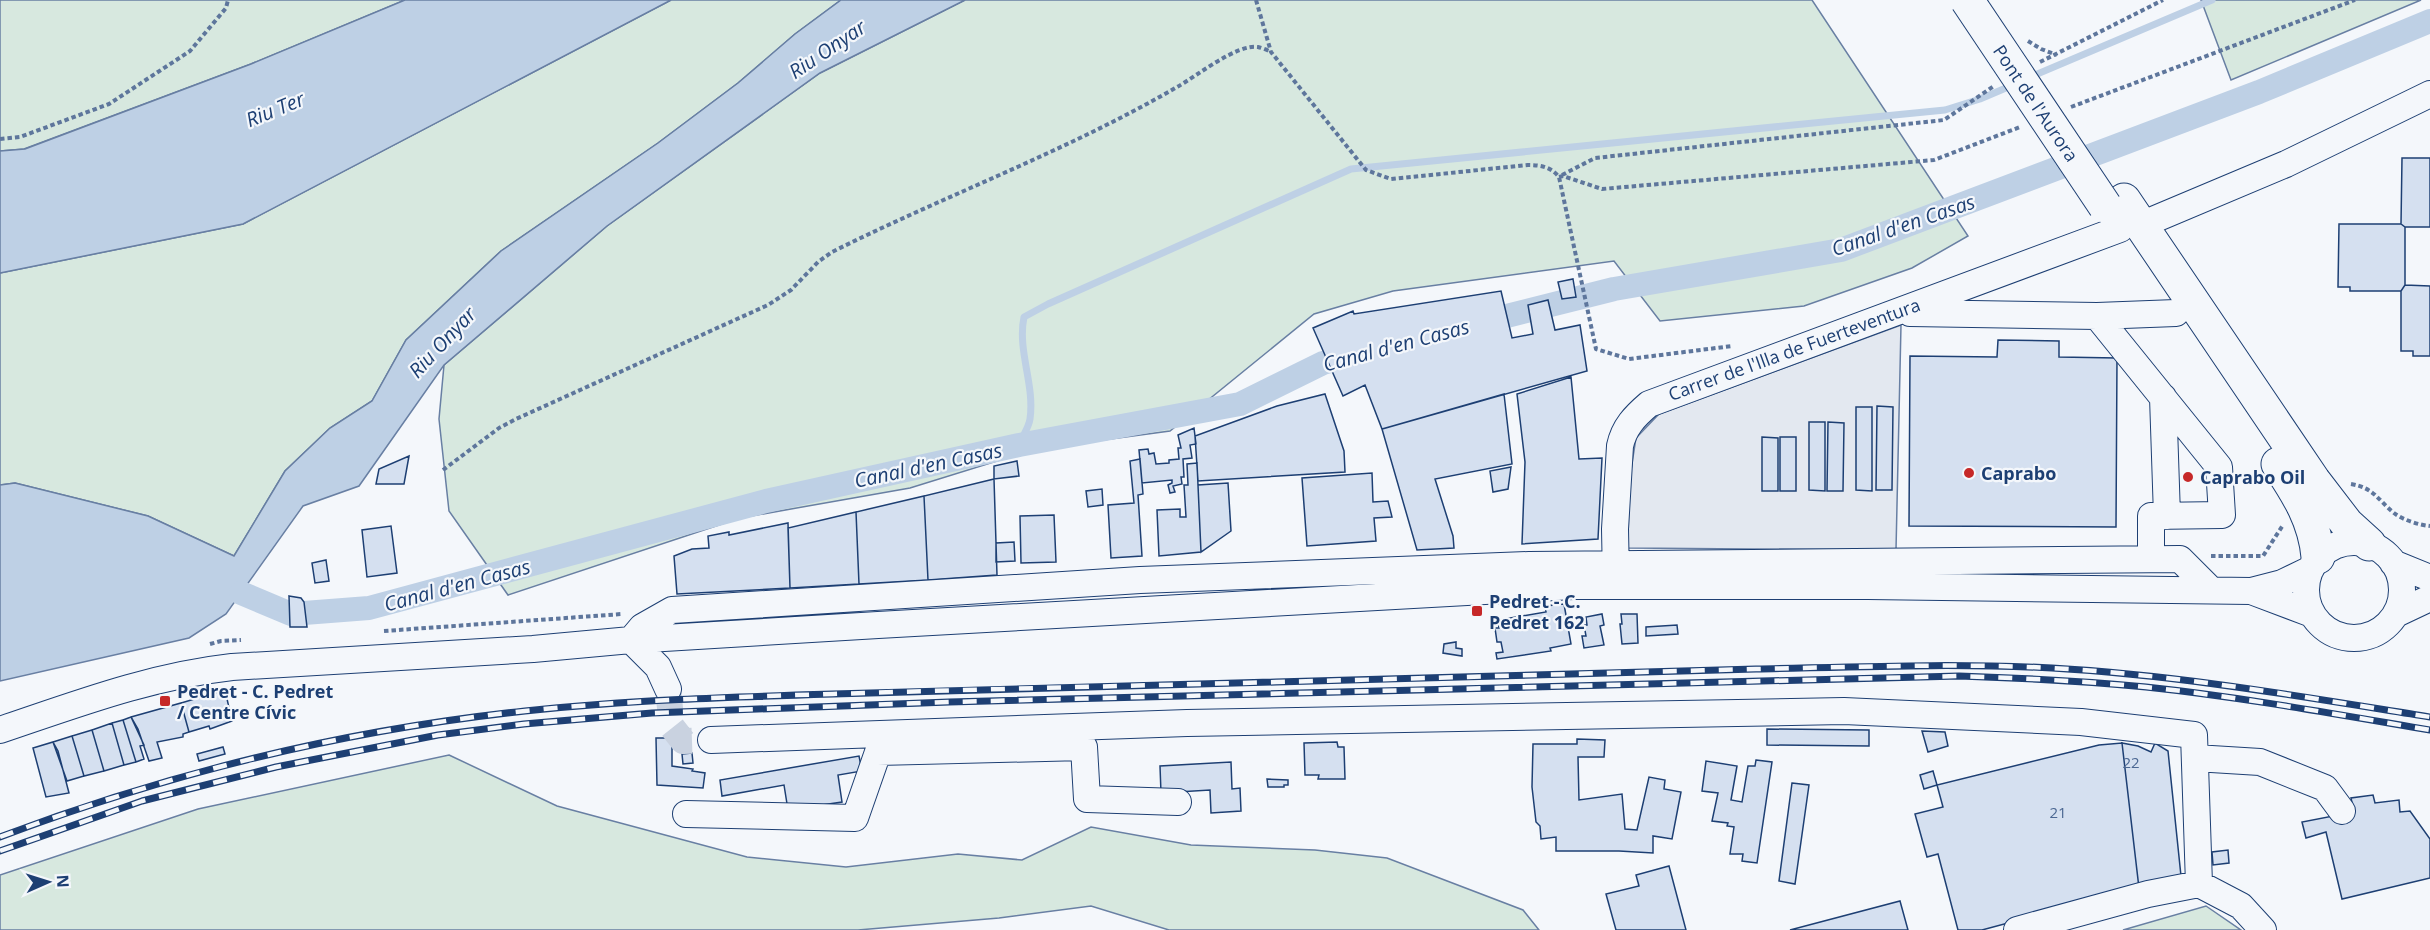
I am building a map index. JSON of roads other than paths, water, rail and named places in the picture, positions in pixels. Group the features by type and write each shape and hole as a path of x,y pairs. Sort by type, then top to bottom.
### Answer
{"main road":[{"name":"Pont de l'Aurora","path":"1967,0 2123,215"},
{"name":"Pont de l'Aurora","path":"1989,0 2123,215"},
{"path":"2123,215 2176,313 2297,491 2311,496 2381,554"},
{"path":"2123,215 2311,496 2316,535 2314,563"}],"street":[{"name":"Carrer de l'Illa de Fuerteventura","path":"1616,575 1618,459 1622,433 1629,423 1650,404 1894,312 2123,215 2286,164 2430,93"},
{"path":"1894,312 2097,316 2176,313"},
{"path":"2097,316 2219,467 2222,515 2151,516 2151,558"},
{"path":"2163,397 2167,516"},
{"path":"1616,575 1868,585 2251,591 2282,583 2314,563 2336,545 2347,542 2381,554 2430,578"},
{"path":"2381,554 2399,575 2402,588 2396,614"},
{"path":"0,730 133,686 193,672 232,667 533,649 630,640 642,627 672,610 1140,580 1616,575 2151,558 2180,559 2211,590"},
{"path":"2314,563 2305,589 2307,603 2312,615 2329,632 2354,639 2378,632 2396,614 2430,598"},
{"path":"2251,591 2312,615"},
{"path":"630,640 658,667 668,689"},
{"path":"711,740 1084,737 1844,711 2081,722 2194,735 2199,884"},
{"path":"1084,737 1087,798 1178,802"},
{"path":"686,814 855,818 878,752 1084,737"},
{"path":"2195,758 2260,762 2325,788 2342,811"},
{"path":"2017,930 2148,894 2199,884 2241,906 2263,930"}],"water":[{"name":"Riu Ter","path":"405,0 671,0 243,224 0,273 0,151 25,149 251,64"},
{"name":"Riu Onyar","path":"841,0 965,0 820,73 607,226 444,365 359,486 303,506 226,614 189,638 0,681 0,485 15,483 148,516 234,556 285,471 330,428 372,401 406,340 501,251 658,143 738,83 795,34"}],"waterway":[{"path":"2028,78 2212,0"},
{"name":"Canal d'en Casas","path":"1475,324 1614,289 1841,250 2259,92 2430,21"},
{"path":"1019,445 1029,422 1031,406 1022,330 1024,317 1048,304 1351,169 1945,110 2013,85"},
{"name":"Canal d'en Casas","path":"241,593 291,614 369,608 766,501 1019,445 1240,404 1323,363 1360,353"}],"tunnel":[{"path":"668,689 672,727 683,741 711,740"}],"railway":[{"path":"0,837 128,793 258,757 324,742 458,719 525,711 602,704 756,696 1867,666 1978,666 2052,668 2147,676 2430,717"},
{"path":"0,851 142,801 276,767 438,735 524,724 652,713 949,702 1959,676 2075,681 2182,691 2430,730"}],"place":[{"name":"Caprabo","path":"1969,473"},
{"name":"Caprabo Oil","path":"2188,477"},
{"name":"Pedret - C. Pedret 162","path":"1477,611"},
{"name":"Pedret - C. Pedret / Centre Cívic","path":"165,701"}]}
